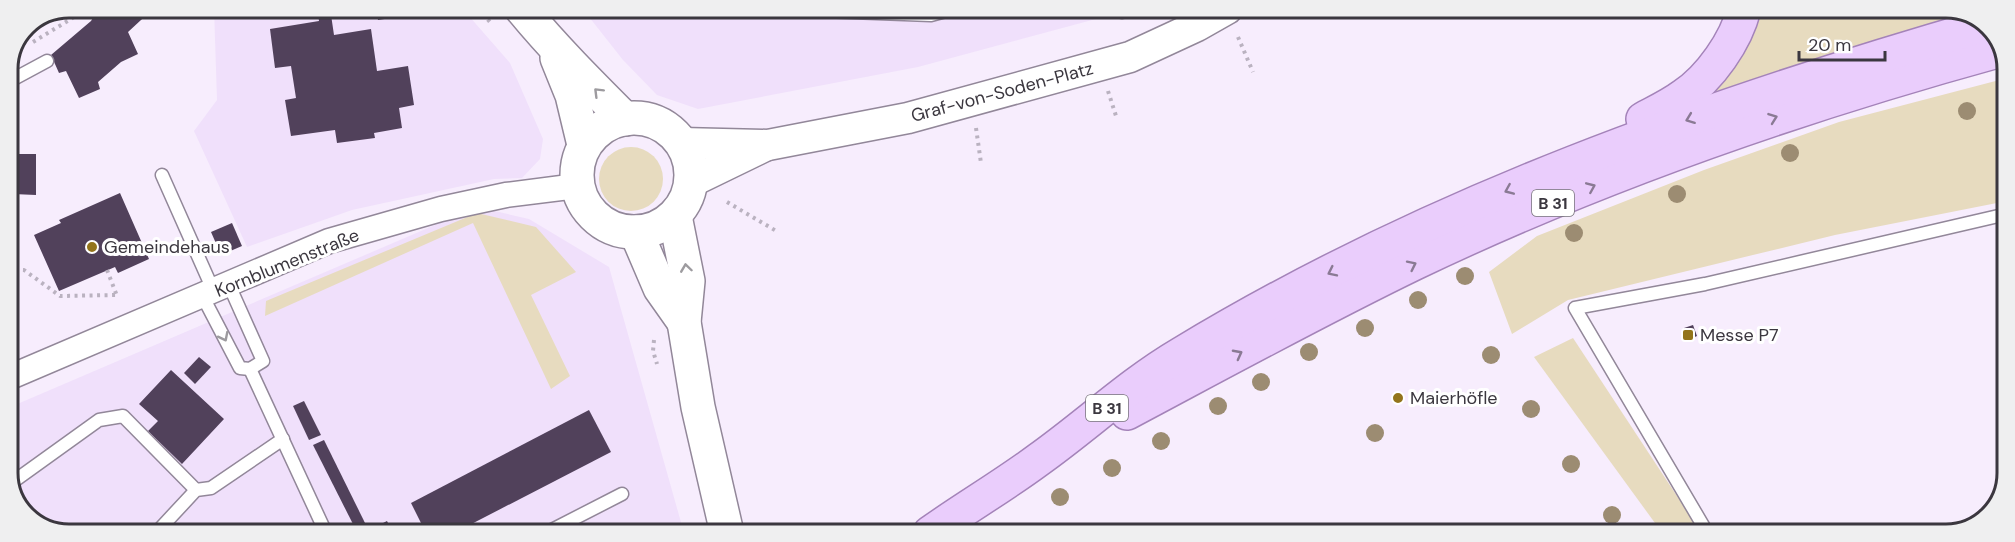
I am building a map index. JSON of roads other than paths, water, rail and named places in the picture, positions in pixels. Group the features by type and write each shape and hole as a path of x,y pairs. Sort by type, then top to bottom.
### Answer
{"main road":[{"path":"529,18 552,45 625,119"},
{"path":"1563,167 1693,88 1721,55 1740,18"},
{"name":"B 31","path":"943,524 1037,461 1177,356 1235,322 1450,215 1563,167 1705,113 1863,60 1976,28"},
{"path":"552,45 572,95 584,145"},
{"name":"B 31","path":"1037,461 1305,318 1417,263 1533,212 1656,161 1788,113 1994,52"},
{"path":"638,117 658,122 674,133 682,143 690,164 691,182 689,192 675,216 655,228 636,232 615,229 599,220 585,205 577,186 578,163 584,145 600,128 638,117"},
{"path":"675,216 688,281 684,322 698,408 725,524"},
{"path":"636,232 660,288 684,322"}],"street":[{"name":"Graf-von-Soden-Platz","path":"682,143 768,145 908,118 1130,57 1197,26 1232,21"},
{"name":"Graf-von-Soden-Platz","path":"691,182 768,145"},
{"name":"Kornblumenstraße","path":"18,374 329,241 441,208 506,195 577,186"}],"lane":[{"path":"18,77 47,61"},
{"path":"162,175 216,291 240,368 250,369 263,361 216,291"},
{"path":"1702,524 1575,308 1705,284 1997,216"},
{"path":"250,369 322,524"},
{"path":"18,478 99,420 123,416 196,490"},
{"path":"164,524 196,490 210,488 283,439"},
{"path":"564,524 622,494"}],"place":[{"name":"Gemeindehaus","path":"92,247"},
{"name":"Messe P7","path":"1688,335"},
{"name":"Maierhöfle","path":"1398,398"}]}
